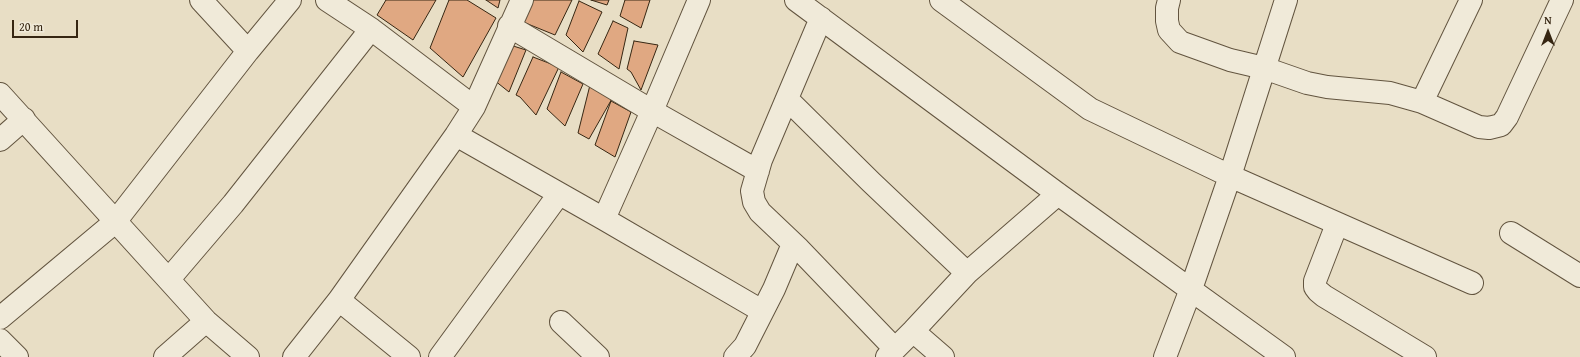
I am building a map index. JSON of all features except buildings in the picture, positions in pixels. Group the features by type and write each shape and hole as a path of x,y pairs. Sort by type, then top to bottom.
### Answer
{"street":[{"path":"201,0 248,52"},
{"path":"0,318 115,222 290,0"},
{"path":"327,0 371,30 474,107"},
{"path":"294,357 339,300 456,135 474,107 509,26 522,0"},
{"path":"604,219 699,0"},
{"path":"796,0 1058,194 1284,357"},
{"path":"941,0 1090,109 1230,176 1472,283"},
{"path":"1169,0 1167,8 1169,30 1180,42 1230,60 1264,68 1307,83 1327,87 1390,93 1422,102 1479,127 1489,128 1500,125 1507,117 1562,0"},
{"path":"1165,357 1191,289 1230,176 1286,0"},
{"path":"1422,102 1465,2"},
{"path":"821,18 758,171 752,192 754,202 760,212 793,244 891,353 914,332 968,273 1058,194"},
{"path":"509,26 652,111 758,171"},
{"path":"169,279 233,204 371,30"},
{"path":"0,94 206,321 248,357"},
{"path":"787,99 871,182 968,273"},
{"path":"0,140 24,119"},
{"path":"456,135 762,311"},
{"path":"440,357 559,194"},
{"path":"1337,224 1315,281 1315,287 1324,296 1425,357"},
{"path":"1511,233 1580,276"},
{"path":"746,353 762,311 793,244"},
{"path":"339,300 409,357"},
{"path":"165,357 206,321"},
{"path":"560,322 598,357"},
{"path":"914,332 943,357"},
{"path":"0,340 17,357"}]}
